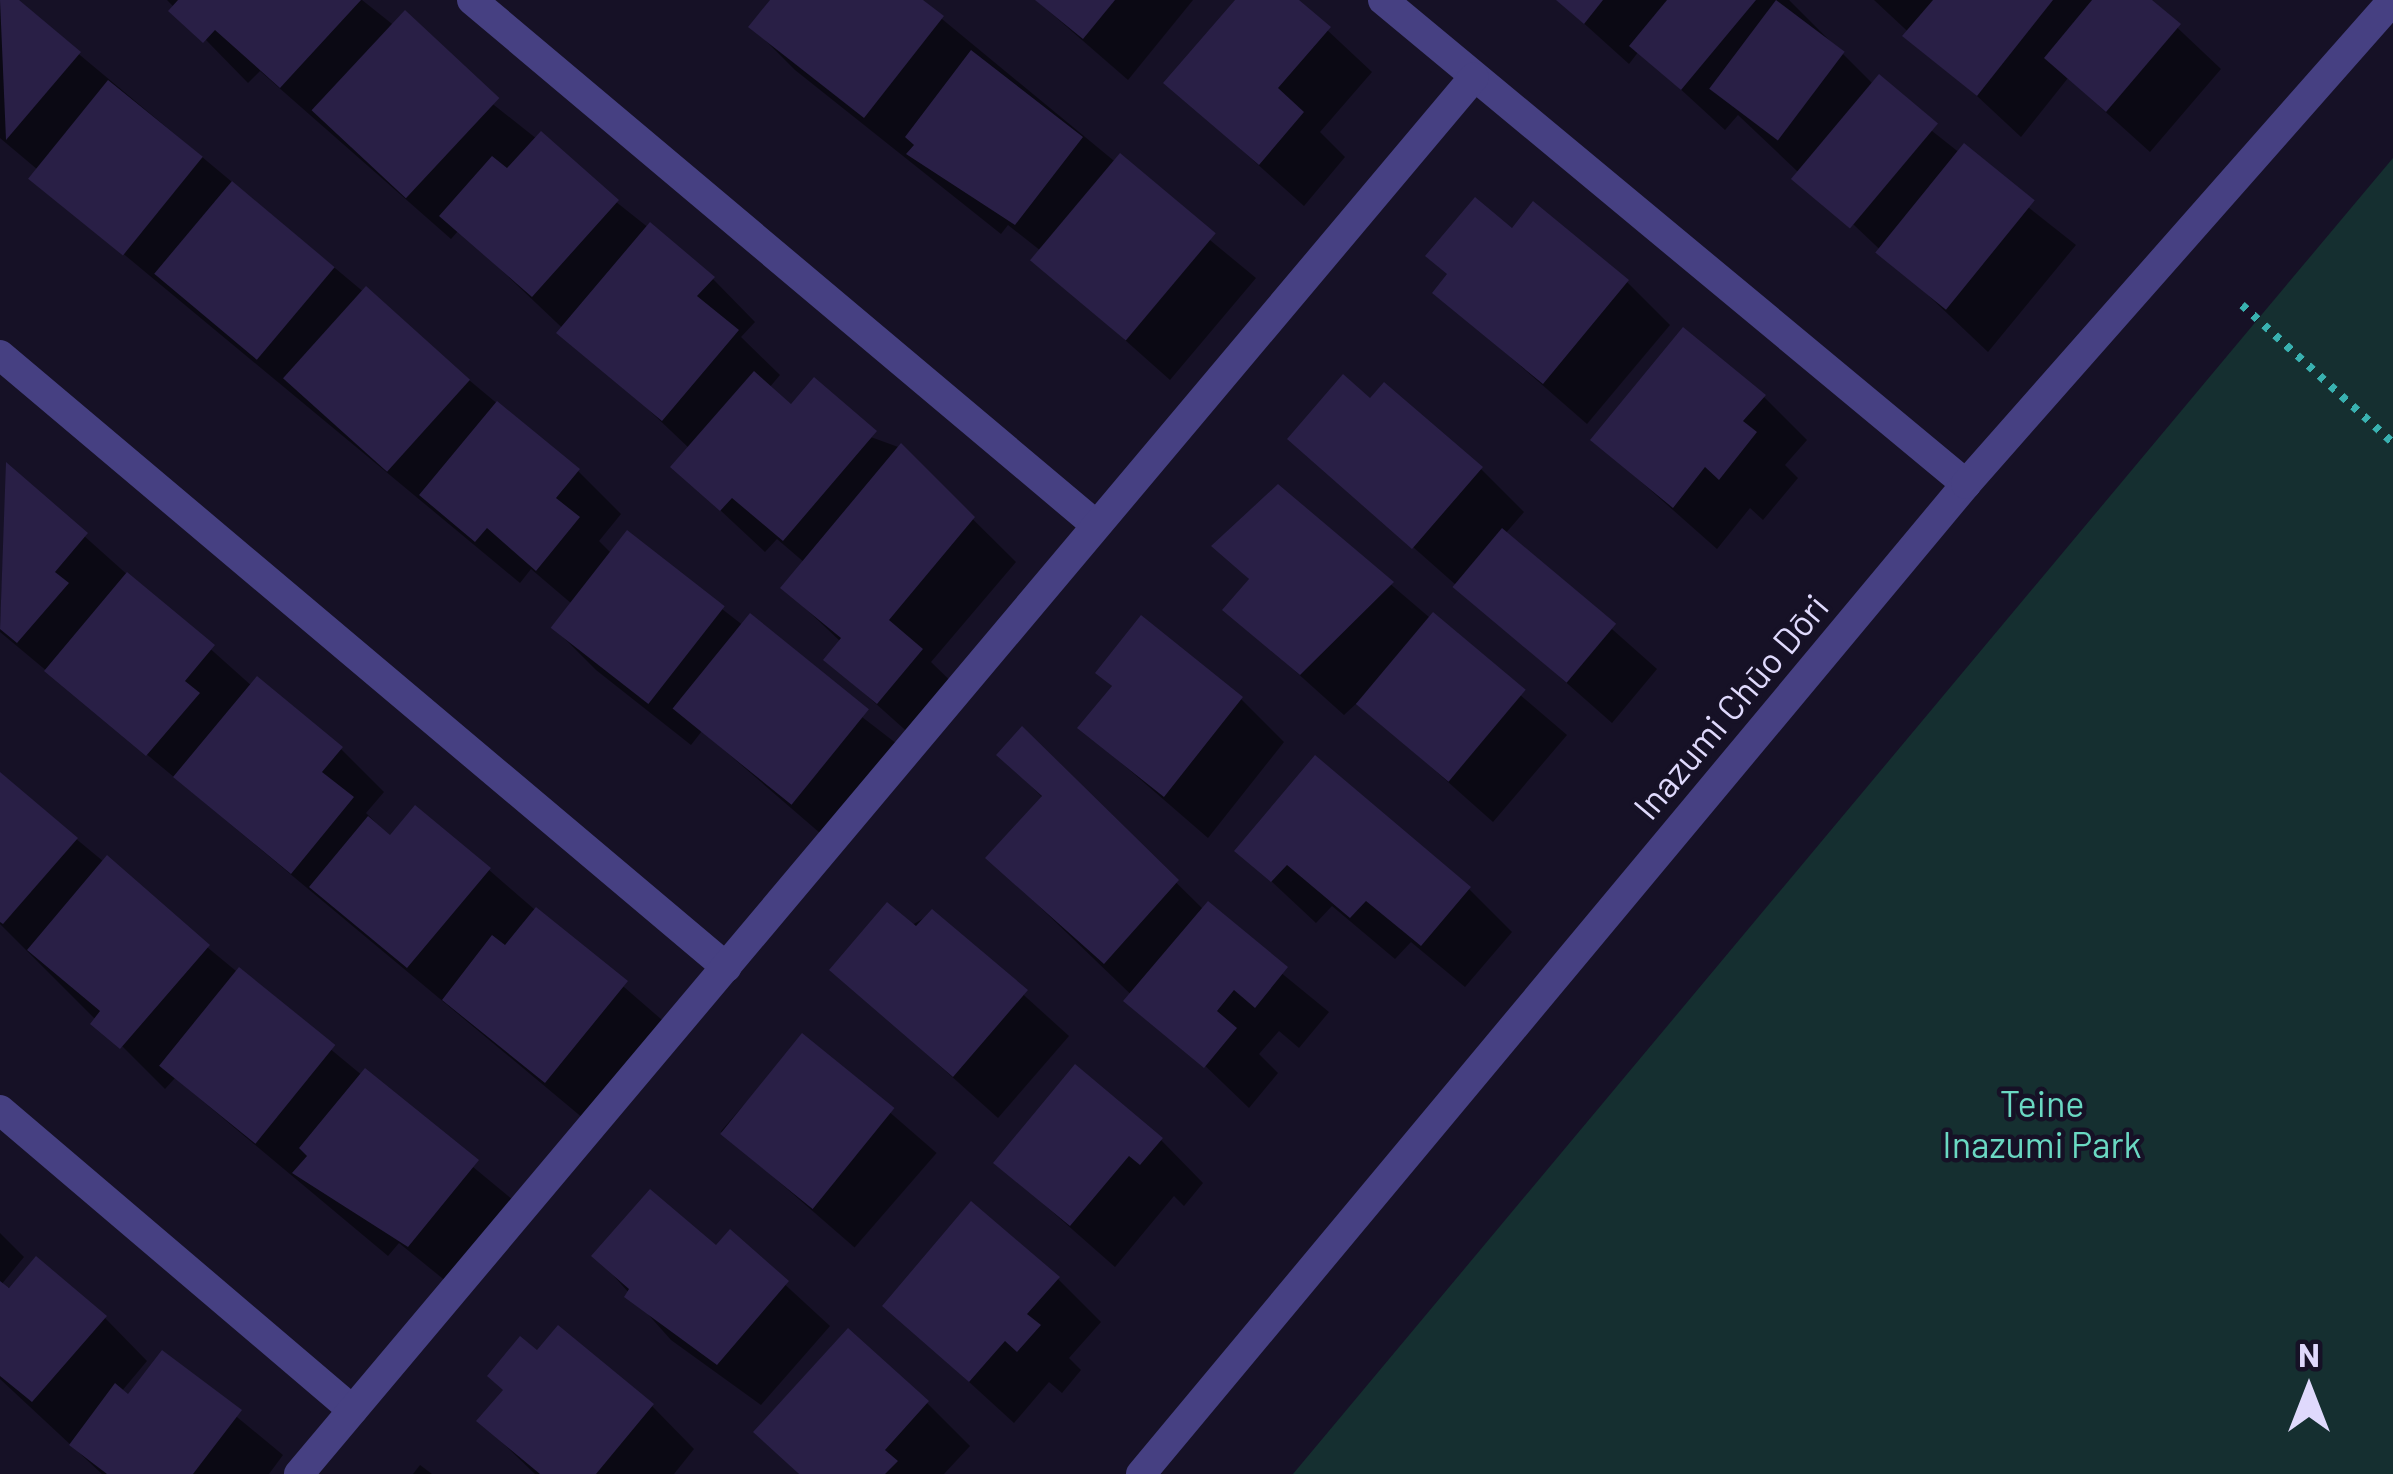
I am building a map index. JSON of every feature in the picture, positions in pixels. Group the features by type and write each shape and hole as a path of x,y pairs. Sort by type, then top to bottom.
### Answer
{"street":[{"path":"472,0 1096,525"},
{"path":"1383,0 1966,484"},
{"name":"Inazumi Chūo Dōri","path":"1141,1474 1966,484 2393,0"},
{"path":"299,1474 1474,77"},
{"path":"0,355 726,967"},
{"path":"0,1111 353,1410"}],"path":[{"path":"2242,305 2393,443"}],"green space":[{"name":"Teine Inazumi Park","path":"2393,158 2393,1474 1293,1474 2258,319"}],"building":[{"path":"0,0 19,0 81,52 6,140"},
{"path":"178,0 361,0 280,88 215,30 203,43 168,11"},
{"path":"770,0 923,0 944,16 864,118 748,27"},
{"path":"1035,0 1115,0 1083,39"},
{"path":"1235,0 1299,0 1331,27 1278,88 1304,112 1259,165 1163,83"},
{"path":"1556,0 1603,0 1584,24"},
{"path":"1667,0 1756,0 1681,90 1629,46"},
{"path":"1776,0 1845,52 1778,140 1709,89"},
{"path":"1933,0 2053,0 1977,96 1902,36"},
{"path":"2092,0 2152,0 2181,24 2106,112 2044,58"},
{"path":"405,10 499,98 406,198 312,110"},
{"path":"971,50 1083,137 1015,225 906,154 914,145 905,137"},
{"path":"1879,74 1938,123 1850,228 1791,179"},
{"path":"108,80 203,157 123,255 28,179"},
{"path":"541,131 619,200 532,297 439,216 492,156 507,168"},
{"path":"1964,143 2035,200 1946,310 1875,253"},
{"path":"1120,153 1216,233 1126,341 1030,260"},
{"path":"232,181 335,267 257,360 154,274"},
{"path":"1475,197 1512,228 1533,201 1629,280 1543,384 1432,293 1447,274 1425,256"},
{"path":"650,222 715,277 697,296 739,330 662,421 556,333"},
{"path":"366,286 470,380 387,472 283,378"},
{"path":"1683,327 1766,395 1743,421 1757,432 1719,480 1705,467 1673,508 1590,440"},
{"path":"754,371 791,404 814,377 877,431 783,541 732,498 720,511 670,467"},
{"path":"1343,374 1370,398 1384,382 1483,467 1412,549 1287,439"},
{"path":"497,401 580,469 556,498 580,517 536,571 487,528 475,542 419,495"},
{"path":"901,443 975,517 889,620 923,649 877,704 823,660 841,638 780,588"},
{"path":"6,462 88,533 55,572 69,583 17,643 0,629"},
{"path":"1278,484 1394,582 1300,675 1222,610 1249,579 1211,546"},
{"path":"1502,528 1616,624 1567,683 1453,587"},
{"path":"627,530 725,606 648,704 551,628"},
{"path":"127,572 215,645 185,681 200,693 146,756 44,671"},
{"path":"1433,612 1526,690 1449,782 1356,704"},
{"path":"750,613 869,709 791,805 673,709"},
{"path":"1141,615 1243,697 1164,797 1077,728 1112,686 1095,673"},
{"path":"257,676 343,747 322,772 354,797 291,874 173,777"},
{"path":"1022,726 1179,880 1104,964 985,858 1042,796 996,755"},
{"path":"1315,755 1471,887 1421,946 1366,901 1350,918 1287,865 1271,882 1234,851"},
{"path":"0,772 78,838 3,924 0,922"},
{"path":"415,805 491,868 407,968 309,887 368,816 390,835"},
{"path":"107,855 210,945 120,1049 90,1024 100,1011 27,950"},
{"path":"1208,901 1288,967 1255,1008 1234,990 1217,1011 1237,1028 1204,1068 1123,1001"},
{"path":"887,902 916,926 932,909 1028,990 953,1077 829,970"},
{"path":"536,907 628,981 545,1083 442,1000 492,935 505,945"},
{"path":"239,967 335,1045 255,1144 159,1066"},
{"path":"802,1033 894,1108 813,1209 720,1134"},
{"path":"1075,1064 1163,1138 1140,1165 1129,1156 1070,1226 993,1163"},
{"path":"365,1068 479,1160 408,1247 292,1173 307,1156 299,1148"},
{"path":"650,1189 716,1245 730,1229 789,1281 717,1365 624,1297 629,1289 591,1256"},
{"path":"971,1201 1060,1277 1027,1314 1041,1325 1017,1352 1005,1341 969,1382 882,1306"},
{"path":"36,1256 107,1316 32,1402 0,1376 0,1281 9,1288"},
{"path":"558,1325 654,1404 596,1474 540,1474 476,1421 503,1390 487,1376 520,1336 537,1350"},
{"path":"848,1328 929,1401 885,1450 898,1461 885,1474 799,1474 753,1432"},
{"path":"162,1350 242,1410 193,1474 107,1474 69,1445 115,1383 128,1394"}]}
